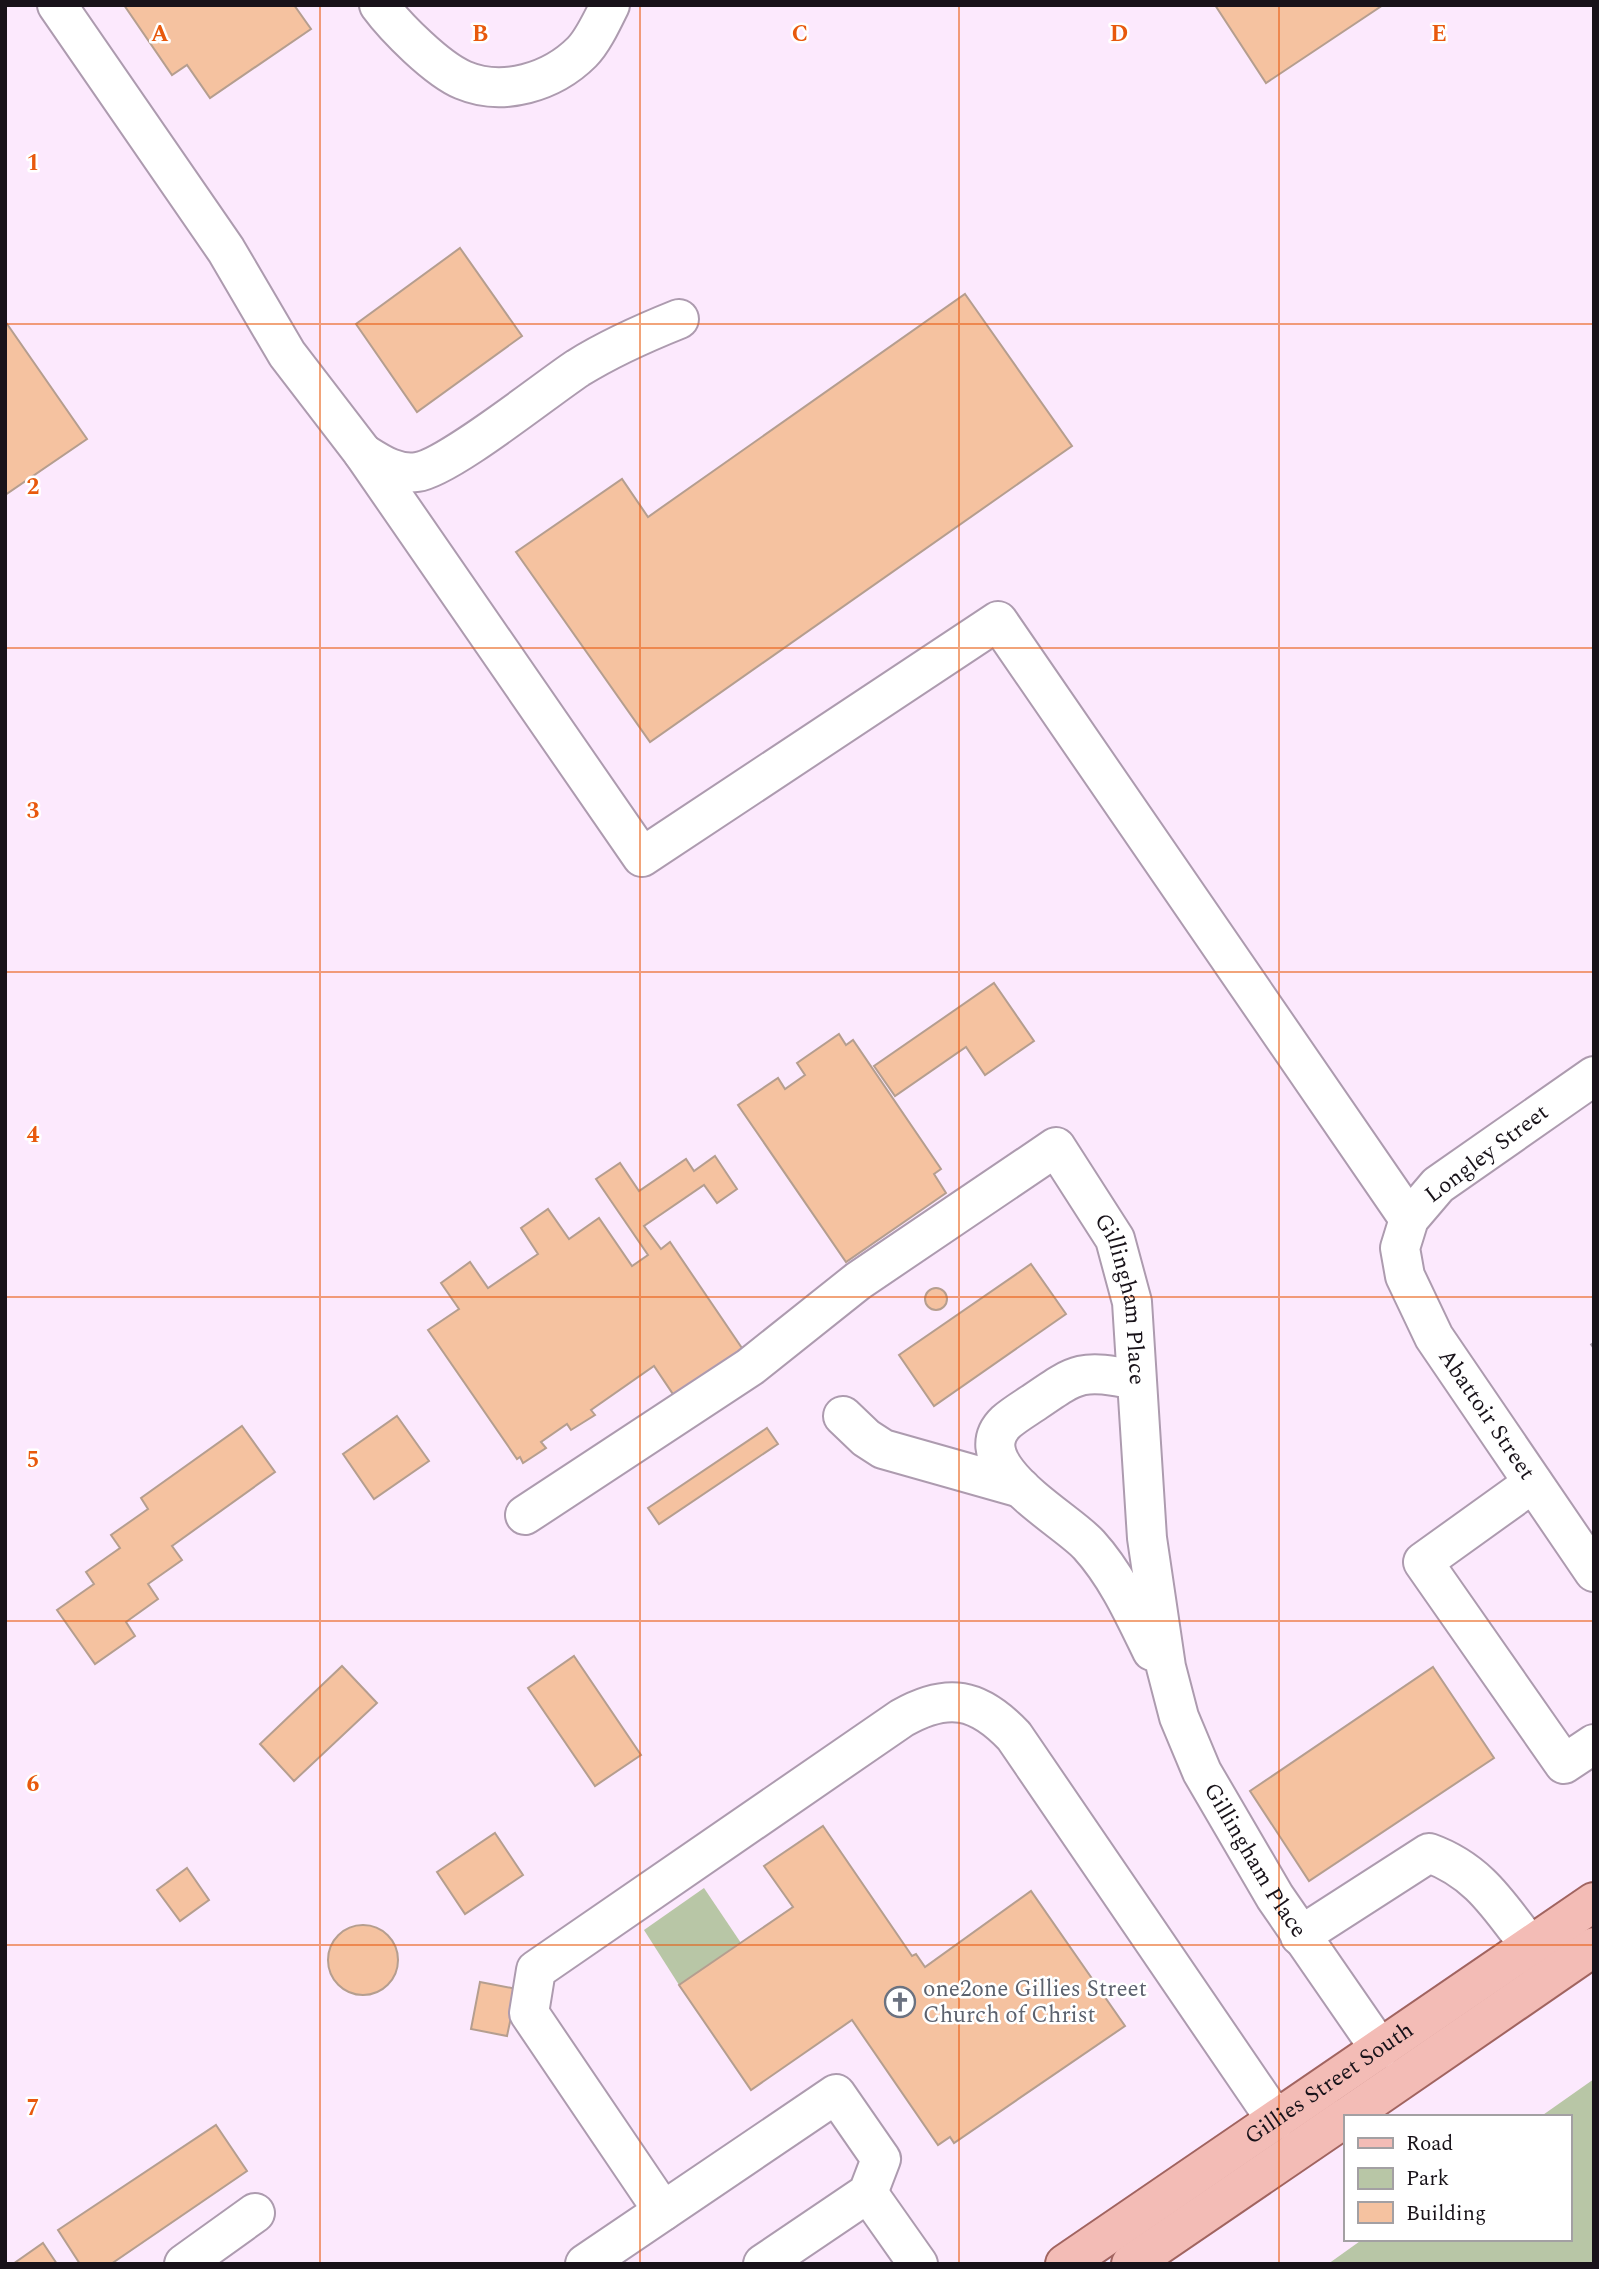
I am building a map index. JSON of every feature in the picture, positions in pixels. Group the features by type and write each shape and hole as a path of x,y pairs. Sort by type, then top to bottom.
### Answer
{"main road":[{"name":"Gillies Street South","path":"1348,2115 1391,2064 1530,1946 1594,1902"},
{"name":"Gillies Street South","path":"1065,2264 1287,2135 1391,2064 1594,1947"},
{"name":"Gillies Street South","path":"1131,2264 1287,2135 1344,2118"}],"street":[{"path":"57,5 226,250 287,354 363,453 642,857 998,621 1405,1233"},
{"path":"379,5 399,32 463,80 504,90 545,78 583,51 610,5"},
{"path":"363,453 389,469 418,472 450,456 578,368 627,340 679,318"},
{"name":"Longley Street","path":"1405,1233 1438,1185 1594,1076"},
{"name":"Gillingham Place","path":"525,1515 750,1367 858,1281 1056,1147 1115,1239 1135,1323 1136,1380 1147,1538 1171,1690 1202,1772 1300,1936 1391,2064"},
{"name":"Abattoir Street","path":"1405,1233 1405,1276 1434,1337 1594,1572"},
{"path":"1136,1380 1099,1373 1079,1374 1006,1422 998,1434 997,1455 1003,1470 1021,1488 1075,1530 1102,1560 1125,1597 1171,1690"},
{"path":"843,1416 873,1444 883,1449 1021,1488"},
{"path":"1533,1483 1423,1562 1564,1764 1594,1744"},
{"path":"663,2211 529,2013 536,1970 902,1718 942,1701 965,1703 988,1712 1014,1736 1287,2135"},
{"path":"1300,1936 1429,1853 1455,1863 1484,1887 1530,1946"},
{"path":"585,2264 836,2094 881,2159 868,2193 763,2264"},
{"path":"868,2193 918,2264"},
{"path":"184,2264 255,2213"}],"green space":[{"path":"704,1888 741,1943 679,1985 644,1930"},
{"path":"1594,2079 1594,2264 1328,2264 1360,2241 1571,2241 1571,2115 1543,2115"}],"building":[{"path":"124,5 294,5 311,29 210,98 187,65 172,75"},
{"path":"1215,5 1383,5 1266,83"},
{"path":"460,248 522,336 417,412 356,324"},
{"path":"965,294 1072,446 650,742 516,552 622,479 648,517"},
{"path":"5,321 87,439 5,495"},
{"path":"994,983 1034,1041 985,1075 966,1047 895,1096 874,1066"},
{"path":"839,1034 846,1045 853,1040 941,1169 934,1174 946,1193 846,1262 738,1105 778,1078 785,1089 805,1075 797,1063"},
{"path":"715,1156 737,1189 717,1203 704,1185 644,1226 661,1249 670,1242 748,1357 679,1403 654,1366 591,1410 595,1415 571,1430 567,1424 541,1442 546,1448 523,1463 520,1457 517,1459 428,1330 459,1309 441,1283 470,1262 488,1288 538,1254 521,1228 548,1209 569,1239 599,1218 632,1266 648,1255 596,1179 620,1163 639,1191 686,1159 694,1171"},
{"path":"1031,1264 1066,1314 934,1406 899,1355"},
{"path":"936,1288 944,1291 947,1299 944,1307 936,1310 928,1307 925,1299 928,1291"},
{"path":"397,1416 429,1461 374,1499 343,1454"},
{"path":"242,1426 275,1472 172,1546 182,1560 148,1584 158,1599 126,1622 135,1636 95,1664 57,1610 94,1584 86,1572 120,1548 111,1535 148,1509 141,1498"},
{"path":"767,1428 778,1444 659,1524 648,1508"},
{"path":"574,1656 641,1755 595,1786 528,1688"},
{"path":"342,1666 377,1703 294,1781 260,1744"},
{"path":"1433,1667 1494,1758 1309,1881 1250,1791"},
{"name":"one2one Gillies Street Church of Christ","path":"823,1826 912,1956 916,1954 925,1967 1031,1891 1125,2026 954,2143 950,2137 938,2145 852,2020 751,2090 679,1985 793,1907 764,1866"},
{"path":"495,1833 523,1875 465,1914 437,1872"},
{"path":"187,1868 209,1900 180,1921 157,1890"},
{"path":"363,1925 388,1935 398,1960 388,1985 363,1995 338,1985 328,1960 338,1935"},
{"path":"480,1982 517,1989 507,2036 471,2029"},
{"path":"216,2125 247,2171 111,2264 80,2264 58,2230"},
{"path":"43,2243 57,2264 13,2264"}],"place":[{"name":"one2one Gillies Street Church of Christ","path":"900,2002"}]}
